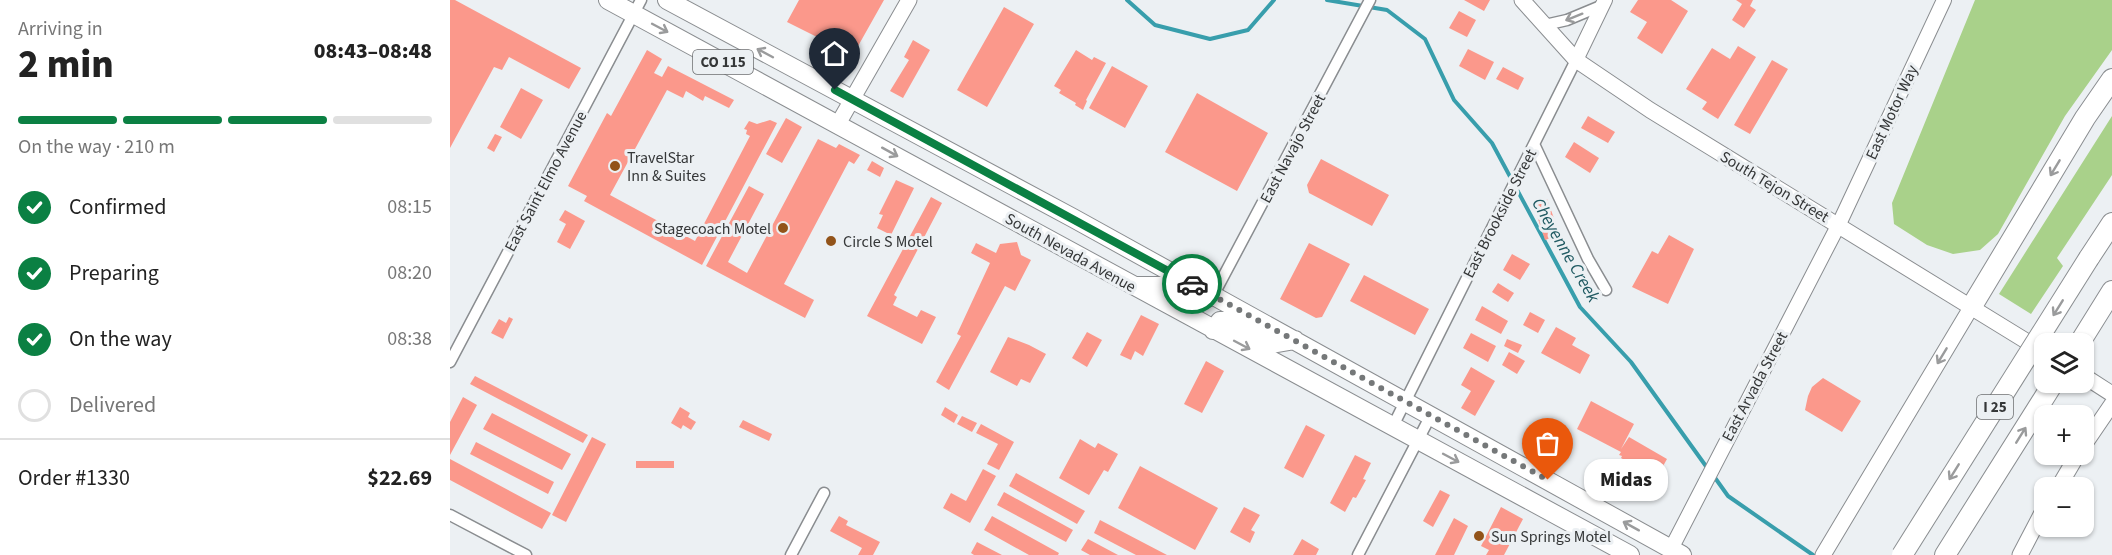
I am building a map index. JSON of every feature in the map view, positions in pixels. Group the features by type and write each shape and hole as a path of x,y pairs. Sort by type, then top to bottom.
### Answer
{"highway":[{"name":"South Nevada Avenue","path":"608,0 637,7 838,124 1630,555"},
{"name":"South Nevada Avenue","path":"667,0 1295,340 1676,552"},
{"path":"1972,306 2085,118 2112,79"},
{"name":"I 25","path":"1902,555 2112,223"},
{"path":"1134,286 1162,286 1187,300 1198,301 1213,296"},
{"path":"2086,333 2112,291"},
{"path":"1213,330 1220,321 1229,321 1272,344 1295,340"},
{"name":"I 25","path":"1945,555 2047,393"}],"main road":[{"path":"838,124 909,0"},
{"name":"South Tejon Street","path":"1522,0 1576,60 1650,111 1839,224 2034,346"},
{"path":"1823,555 1972,306"},
{"path":"2094,382 2112,394"},
{"path":"2094,430 2112,404"},
{"path":"2020,555 2034,528"}],"street":[{"name":"East Navajo Street","path":"1213,296 1370,0"},
{"name":"East Motor Way","path":"1839,224 1944,0"},
{"path":"1545,25 1568,20 1604,2"},
{"name":"East Brookside Street","path":"1393,426 1604,2"},
{"name":"East Saint Elmo Avenue","path":"450,362 637,7"},
{"path":"1534,144 1588,259 1606,290"},
{"name":"East Arvada Street","path":"1676,552 1700,491 1839,224"},
{"path":"1358,555 1431,415"},
{"path":"791,555 824,493"},
{"path":"450,515 526,555"}],"green space":[{"path":"1975,0 2112,0 2112,50 2065,116 1998,234 1980,250 1953,254 1927,245 1894,224 1892,203"},
{"path":"2112,116 2112,175 2057,258 2063,266 2031,314 1999,294"}],"building":[{"path":"450,0 455,0 581,68 569,89 509,57 502,70 494,67 450,148"},
{"path":"799,0 884,0 853,55 787,22"},
{"path":"1464,0 1490,0 1484,11"},
{"path":"1638,0 1671,0 1688,11 1662,54 1637,38 1647,22 1630,12"},
{"path":"1736,0 1753,0 1750,6 1756,10 1744,28 1732,20 1742,4"},
{"path":"1004,7 1034,24 987,107 957,90"},
{"path":"1459,11 1476,20 1467,37 1449,28"},
{"path":"913,40 930,50 903,98 890,91 909,60 904,57"},
{"path":"1738,46 1756,57 1718,119 1702,109 1707,102 1686,89 1712,48 1730,59"},
{"path":"1468,49 1494,62 1485,80 1459,66"},
{"name":"TravelStar Inn & Suites","path":"647,50 662,59 654,73 662,77 668,66 734,100 729,108 705,96 703,101 686,91 683,98 667,90 610,195 695,241 750,136 744,129 749,121 757,124 770,120 777,123 702,265 584,201 587,196 568,186 607,113 611,116"},
{"path":"1076,50 1092,60 1094,57 1106,63 1083,110 1059,93 1061,90 1054,86"},
{"path":"1772,60 1788,69 1750,134 1734,125"},
{"path":"1112,66 1148,86 1125,128 1089,108"},
{"path":"1503,67 1524,78 1518,90 1496,79"},
{"path":"521,88 543,100 521,139 500,127"},
{"path":"1197,93 1268,133 1237,191 1165,152"},
{"path":"1588,116 1615,132 1608,143 1581,128"},
{"path":"786,118 802,127 782,163 766,154"},
{"path":"495,134 502,137 494,152 487,148"},
{"path":"818,139 836,148 839,144 860,155 854,164 849,161 784,284 814,300 805,318 706,266 749,186 764,194 728,262 747,273"},
{"path":"1574,142 1599,158 1590,173 1565,157"},
{"path":"1321,159 1389,195 1372,226 1309,193 1307,185"},
{"path":"872,161 884,168 880,177 867,170"},
{"path":"896,180 914,188 891,235 877,228 883,215 879,214"},
{"path":"931,197 942,203 894,295 897,297 893,305 917,317 921,310 936,317 922,344 867,316"},
{"path":"1547,199 1560,235 1545,240 1533,204"},
{"path":"565,210 585,221 570,249 557,242 566,224 559,220"},
{"path":"1669,235 1694,249 1668,304 1632,287 1652,251 1658,254"},
{"path":"1017,242 1021,255 1031,260 1015,291 1005,286 949,390 936,382 961,336 957,334 990,263 971,253 976,243 996,253 1000,244"},
{"path":"1309,243 1350,264 1322,317 1316,318 1280,299"},
{"path":"1512,254 1530,264 1520,280 1503,270"},
{"path":"1364,275 1429,309 1415,335 1350,301"},
{"path":"1498,283 1514,293 1508,302 1492,292"},
{"path":"1482,306 1508,321 1501,334 1475,320"},
{"path":"1530,312 1545,320 1538,333 1523,325"},
{"path":"1141,315 1159,324 1143,356 1135,351 1131,360 1120,355"},
{"path":"509,317 513,319 503,339 491,333 499,319 506,323"},
{"path":"1556,327 1576,338 1572,345 1590,355 1580,374 1541,353"},
{"path":"1087,332 1102,340 1087,367 1072,358"},
{"path":"1471,333 1496,346 1488,362 1463,348"},
{"path":"1008,337 1046,354 1030,383 1021,379 1017,386 990,372"},
{"path":"1507,339 1522,345 1518,353 1504,346"},
{"path":"1509,352 1525,361 1517,374 1502,365"},
{"path":"1206,361 1224,371 1202,413 1184,404"},
{"path":"1471,367 1495,381 1475,416 1461,408 1471,391 1461,385"},
{"path":"475,376 588,435 583,443 470,384"},
{"path":"1823,378 1861,401 1842,432 1805,410 1812,387"},
{"path":"463,397 477,405 450,455 450,422"},
{"path":"1591,401 1634,424 1621,449 1629,437 1667,459 1658,475 1654,477 1621,458 1622,456 1619,455 1621,452 1577,429"},
{"path":"680,407 690,413 688,417 696,422 691,430 683,425 681,429 671,423"},
{"path":"945,407 958,415 954,423 941,415"},
{"path":"492,413 571,454 562,470 483,429"},
{"path":"962,416 977,423 972,432 957,424"},
{"path":"743,420 772,434 769,441 739,427"},
{"path":"981,424 1014,442 999,470 987,464 998,444 976,433"},
{"path":"1306,425 1325,435 1303,478 1284,468"},
{"path":"592,437 606,444 566,522 552,515"},
{"path":"1080,439 1095,448 1098,443 1118,454 1108,472 1104,470 1089,495 1059,478"},
{"path":"476,442 554,482 548,494 470,454"},
{"path":"1355,455 1371,463 1363,479 1366,480 1345,512 1330,503"},
{"path":"450,459 551,513 542,529 450,480"},
{"path":"636,461 674,461 674,468 636,468"},
{"path":"1140,466 1218,508 1195,550 1118,508"},
{"path":"983,469 996,476 970,523 943,508 951,493 966,501"},
{"path":"1016,473 1085,511 1077,524 1009,486"},
{"path":"1440,490 1450,495 1433,527 1423,521"},
{"path":"1004,492 1073,530 1066,542 997,505"},
{"path":"1244,507 1260,515 1251,530 1255,532 1250,543 1230,532"},
{"path":"1501,507 1523,519 1504,555 1486,555 1489,550 1481,546"},
{"path":"839,516 848,521 846,525 880,542 873,555 858,555 862,548 830,531"},
{"path":"992,516 1059,553 1058,555 1029,555 984,530"},
{"path":"1454,518 1468,526 1454,555 1435,555"},
{"path":"1100,520 1167,555 1136,555 1094,533"},
{"path":"1088,539 1118,555 1090,555 1081,550"},
{"path":"1302,539 1319,549 1316,555 1293,555"},
{"path":"977,542 1002,555 974,555 971,553"}],"waterway":[{"name":"Cheyenne Creek","path":"1127,0 1155,25 1210,39 1248,30 1274,0"},
{"name":"Cheyenne Creek","path":"1327,0 1387,10 1425,39 1454,100 1492,143 1580,307 1631,362 1708,469"},
{"name":"Cheyenne Creek","path":"1713,475 1728,496 1813,555"}],"way so far":[{"path":"1192,284 1548,480"}],"place":[{"name":"TravelStar Inn & Suites","path":"615,166"},
{"name":"Stagecoach Motel","path":"783,228"},
{"name":"Circle S Motel","path":"831,241"},
{"name":"Midas","path":"1548,480"},
{"name":"Sun Springs Motel","path":"1479,536"}],"route":[{"path":"835,90 1192,284"}]}
